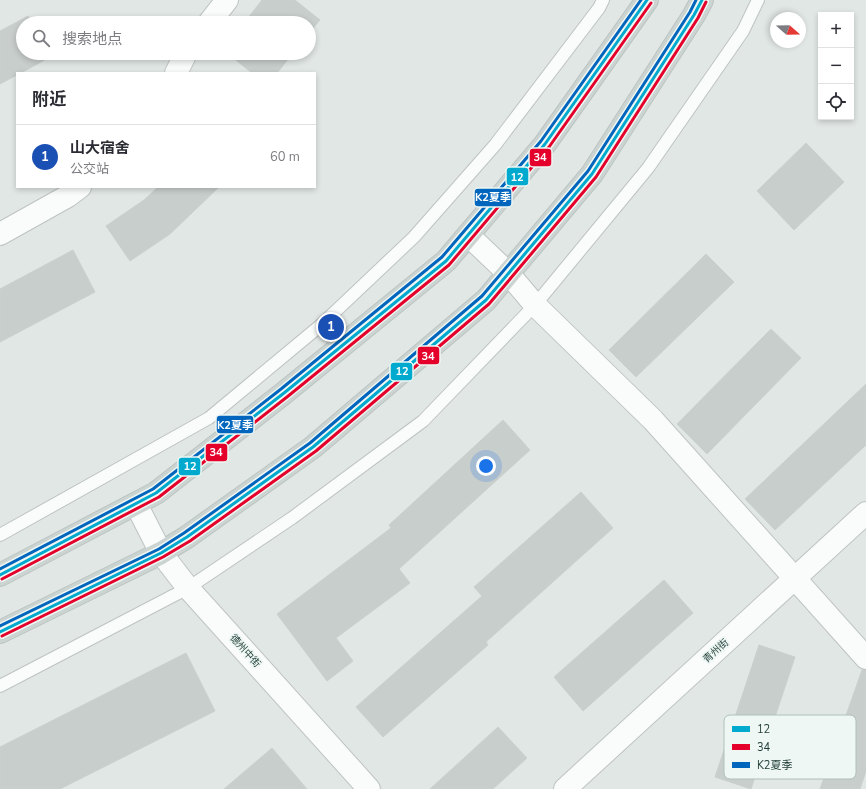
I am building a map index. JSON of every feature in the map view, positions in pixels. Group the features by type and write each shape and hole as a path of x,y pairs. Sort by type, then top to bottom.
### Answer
{"main road":[{"path":"0,576 156,493 284,394 446,261 545,144 647,0"},
{"path":"0,632 161,552 187,537 313,447 486,300 592,174 694,15 702,0"}],"street":[{"path":"214,16 227,0"},
{"path":"176,72 182,60"},
{"path":"0,234 68,196 79,188"},
{"path":"468,235 508,273 535,305 653,420 866,658"},
{"name":"德州中街","path":"136,504 161,552 188,588 369,789"},
{"name":"青州街","path":"565,789 866,513"}],"lane":[{"path":"0,535 209,418 321,325 424,226 494,145 594,14 603,0"},
{"path":"0,686 188,588 292,518 423,421 535,305 648,168 743,30 758,0"}],"building":[{"path":"262,0 295,0 315,16 249,16"},
{"path":"316,17 320,20 316,25"},
{"path":"16,22 16,60 45,60 23,72 16,72 16,76 0,84 0,31"},
{"path":"236,60 287,60 278,72 251,72"},
{"path":"806,143 844,182 794,230 757,191"},
{"path":"157,188 218,188 170,234 130,261 106,226 144,200"},
{"path":"73,250 95,292 0,342 0,289"},
{"path":"706,254 734,282 636,377 609,350"},
{"path":"771,329 801,358 707,454 677,424"},
{"path":"866,384 866,445 775,530 745,499"},
{"path":"503,420 530,450 399,569 410,583 336,638 353,661 327,681 277,614 391,528 389,525"},
{"path":"581,492 613,528 486,642 488,645 383,737 356,707 482,596 474,587"},
{"path":"664,580 693,613 583,711 554,677"},
{"path":"759,645 795,657 776,715 736,715"},
{"path":"186,653 215,711 60,789 0,789 0,747"},
{"path":"862,670 866,670 866,771 860,789 820,789 824,779 856,779 856,715 846,715"},
{"path":"498,727 527,758 493,789 430,789"},
{"path":"272,748 307,789 224,789"},
{"path":"724,750 724,779 754,779 751,789 715,777"}],"transit line":[{"name":"K2夏季","path":"0,569 153,489 281,389 442,257 541,141 641,0"},
{"name":"12","path":"0,575 156,493 284,393 446,261 545,144 647,0"},
{"name":"K2夏季","path":"0,626 159,549 184,533 310,443 482,296 588,171 690,12 696,0"},
{"name":"12","path":"0,632 161,553 187,537 313,447 486,300 592,174 694,15 702,0"},
{"name":"34","path":"2,636 163,557 190,541 316,451 489,304 596,177 698,18 706,2"},
{"name":"34","path":"2,579 159,497 287,397 449,265 549,147 651,3"}],"place":[{"name":"山大宿舍","path":"331,327"}]}
